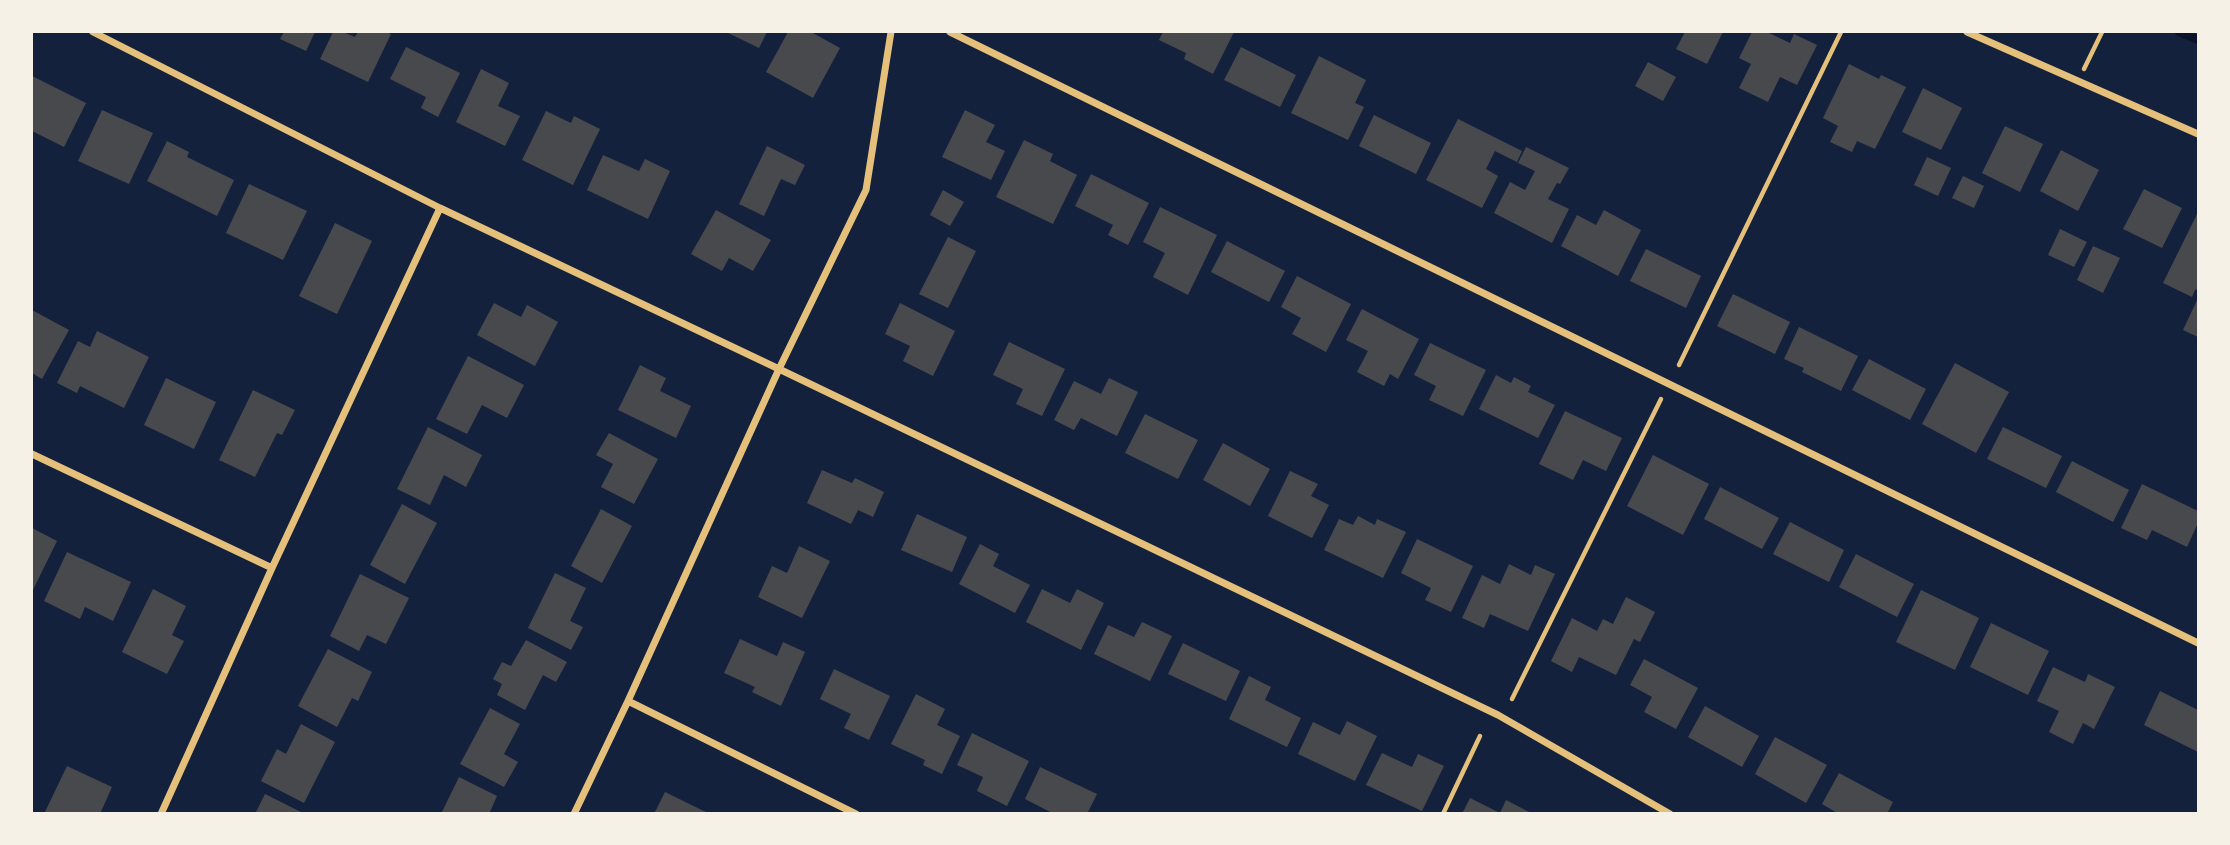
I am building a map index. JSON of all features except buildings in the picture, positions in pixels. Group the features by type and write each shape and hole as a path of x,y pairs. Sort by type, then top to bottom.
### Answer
{"street":[{"path":"93,32 440,208 1498,715 1670,814"},
{"path":"574,814 779,369 866,190 891,32"},
{"path":"950,32 2199,643"},
{"path":"1967,32 2199,134"},
{"path":"161,814 440,208"},
{"path":"32,454 272,568"},
{"path":"628,701 856,814"}],"path":[{"path":"1679,365 1842,32"},
{"path":"2094,48 2102,32"},
{"path":"1512,699 1661,399"},
{"path":"1443,814 1480,736"}],"waterway":[{"path":"2179,32 2198,40"}]}
